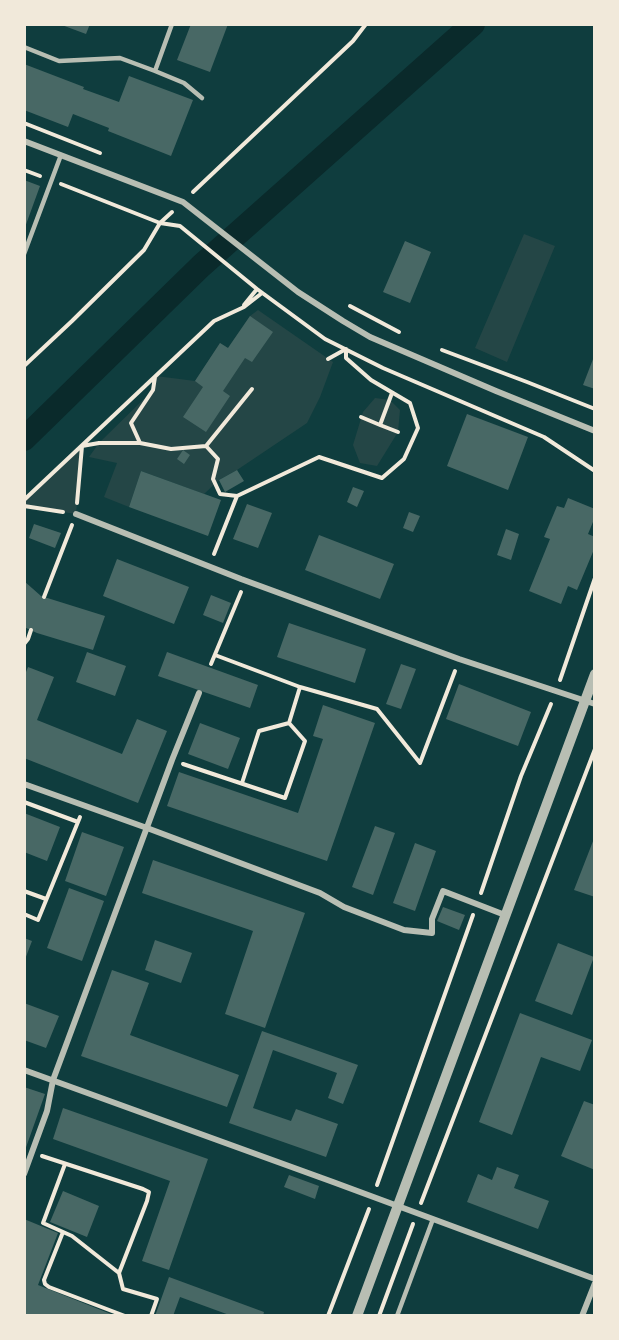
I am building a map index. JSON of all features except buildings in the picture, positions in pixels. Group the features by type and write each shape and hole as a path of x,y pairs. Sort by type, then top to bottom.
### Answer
{"street":[{"path":"24,141 183,202 298,292 342,321 370,336 496,391 595,431"},
{"path":"76,514 245,580 459,659 590,703"},
{"path":"357,1316 505,915 590,703 595,674"},
{"path":"24,1174 46,1111 53,1080 199,693"},
{"path":"24,784 320,893 344,908 404,930 432,933 432,919 443,891 505,915"},
{"path":"24,1070 417,1213 595,1281 582,1316"}],"lane":[{"path":"155,71 172,24"},
{"path":"24,47 59,61 120,58 184,83 202,98"},
{"path":"24,254 61,155"},
{"path":"398,1316 433,1219"}],"path":[{"path":"24,366 144,250 160,223 353,42 366,24"},
{"path":"24,171 160,223 180,226 262,293 326,339 383,369 544,437 595,471"},
{"path":"241,308 257,289"},
{"path":"24,500 214,321 241,308 262,293"},
{"path":"348,305 405,335"},
{"path":"435,348 595,409"},
{"path":"328,359 346,349"},
{"path":"206,446 218,459 213,479 220,494 237,496 319,457 382,478 404,459 418,428 410,403 370,380 346,358 346,349"},
{"path":"140,443 131,423 153,390 156,376"},
{"path":"82,446 140,443 171,449 206,446 252,389"},
{"path":"380,424 392,393"},
{"path":"361,417 398,432"},
{"path":"44,597 76,514 82,446"},
{"path":"209,566 237,496"},
{"path":"24,506 76,514"},
{"path":"328,1316 373,1197 522,776 556,691 595,578"},
{"path":"211,664 245,580"},
{"path":"24,644 31,630"},
{"path":"215,655 300,687 377,710 420,763 459,659"},
{"path":"289,723 300,687"},
{"path":"242,783 259,731 289,723"},
{"path":"172,760 285,798 305,741 289,723"},
{"path":"379,1316 595,749"},
{"path":"24,802 78,822"},
{"path":"24,914 38,920 84,805"},
{"path":"24,891 46,899"},
{"path":"32,1153 149,1192 119,1273 123,1289 157,1299 151,1316"},
{"path":"65,1164 43,1223 72,1236 119,1273"},
{"path":"63,1232 44,1280 45,1284 125,1316"}],"shaded area":[{"path":"524,234 555,246 507,362 475,348"},
{"path":"258,310 333,362 307,423 219,480 204,494 141,471 129,507 104,497 117,463 89,457 99,443 153,390 156,376 195,381 220,343 228,348 250,316"},
{"path":"375,398 390,400 400,410 398,432 377,466 360,463 353,445 363,412"},
{"path":"82,446 76,514 24,506 24,500"}],"waterway":[{"path":"24,439 201,266 473,24"}]}
